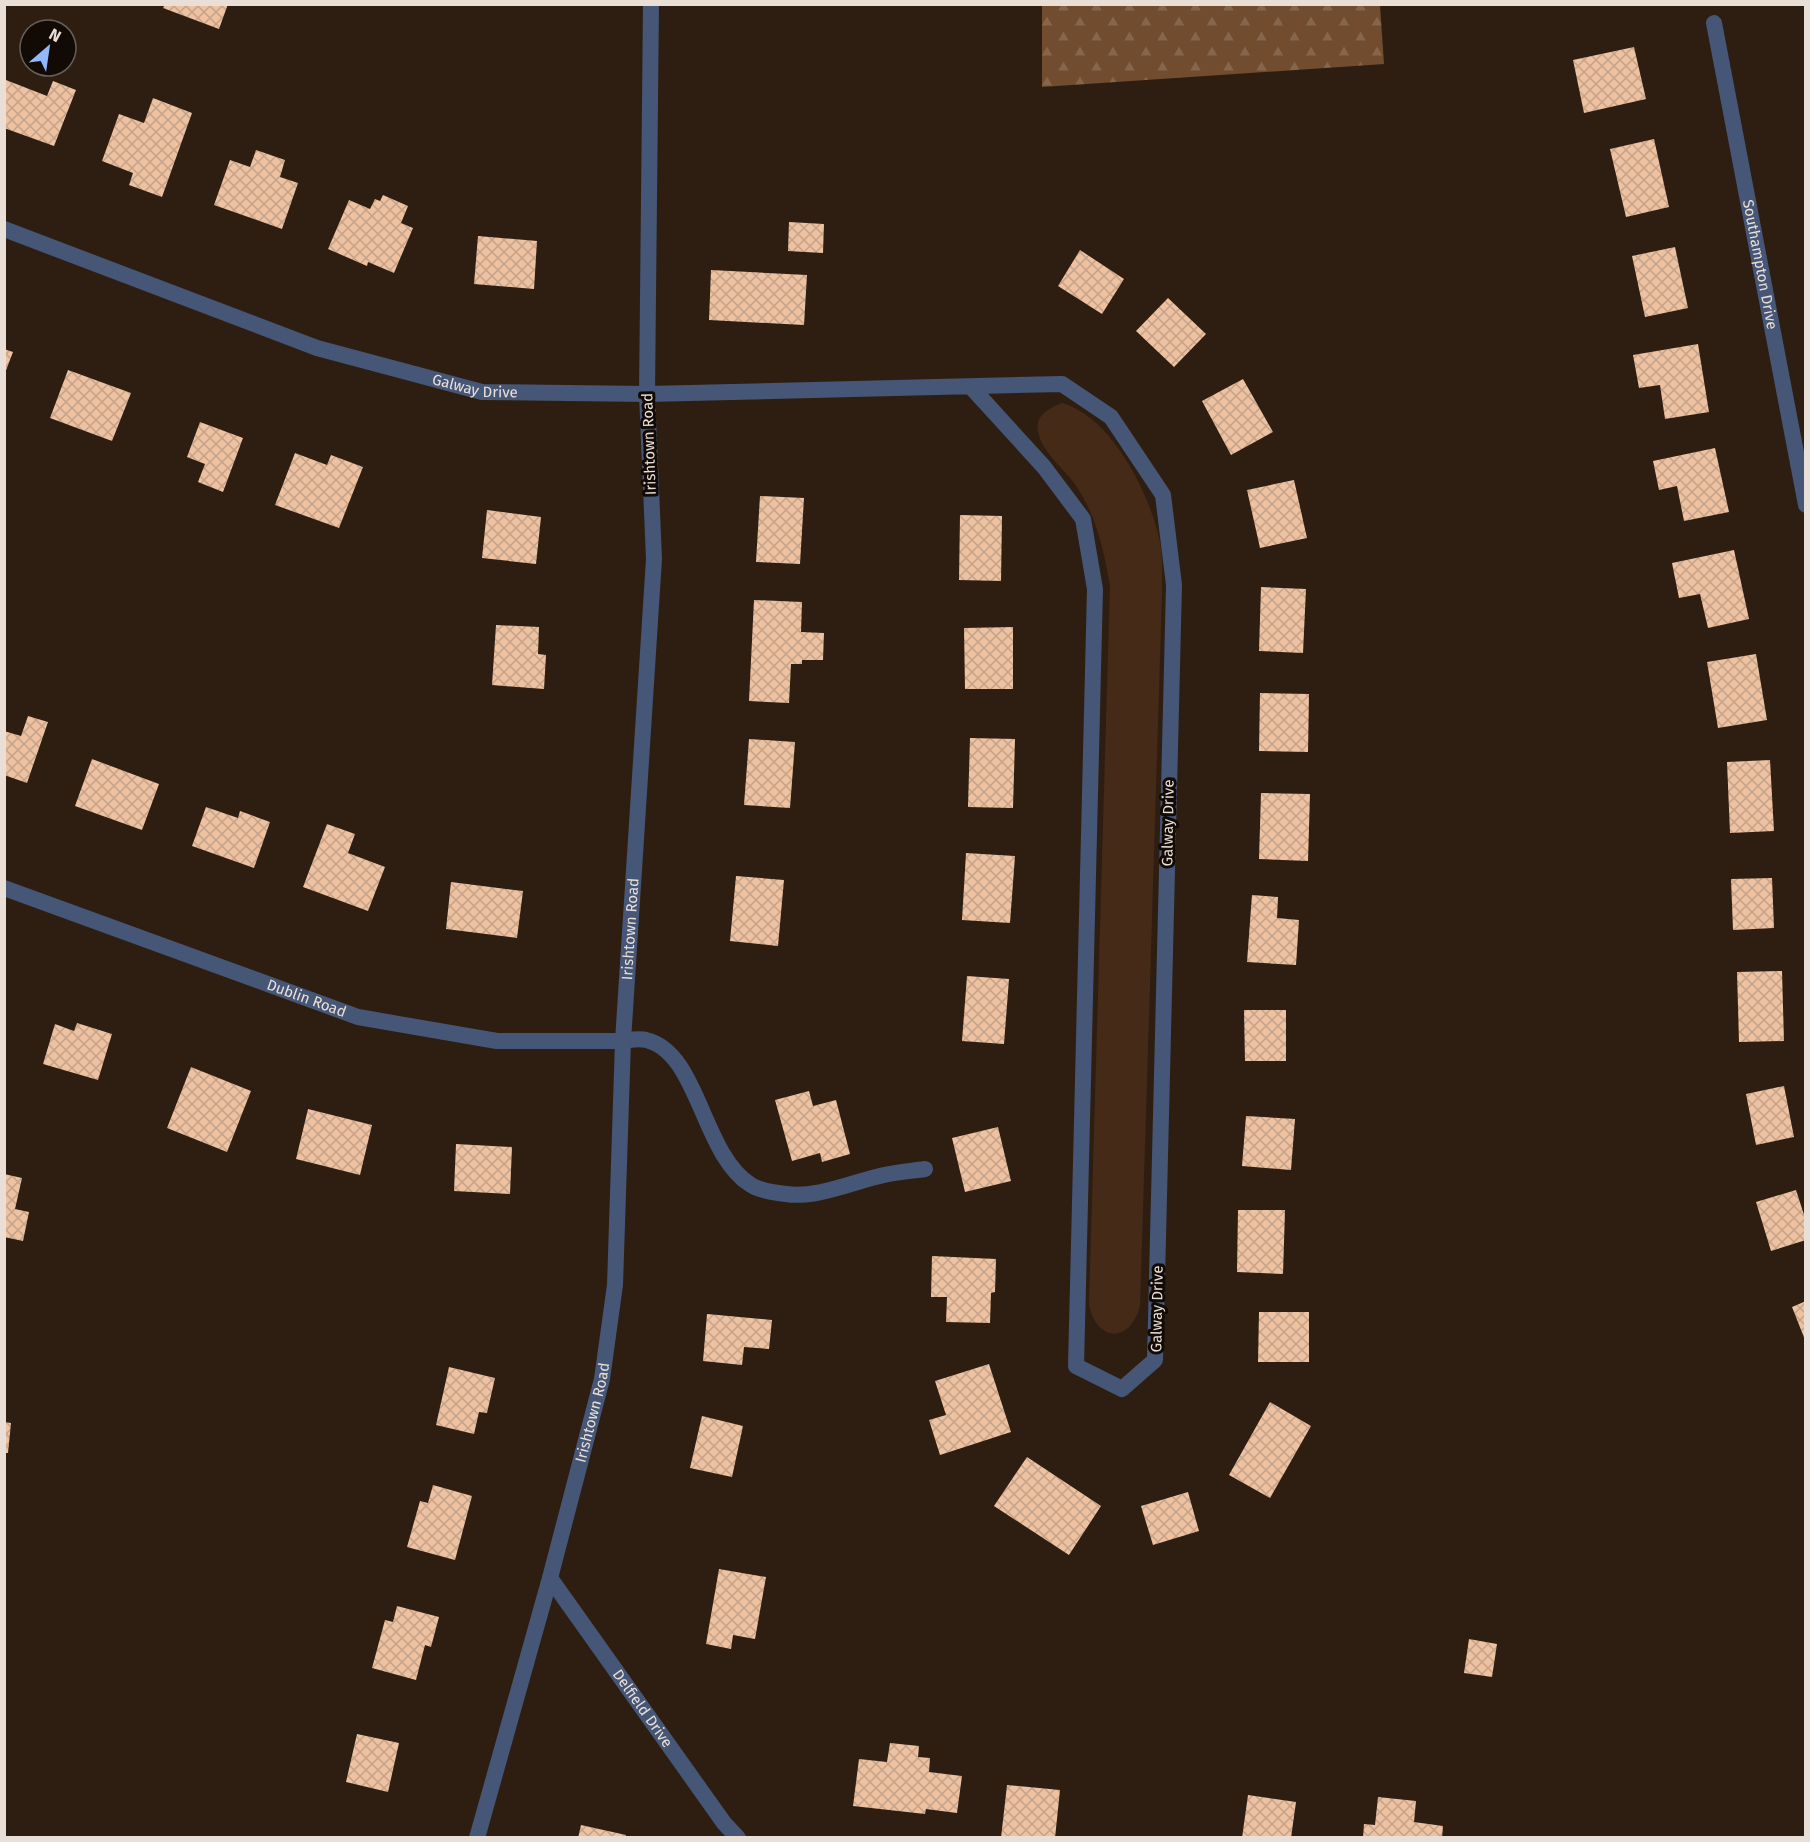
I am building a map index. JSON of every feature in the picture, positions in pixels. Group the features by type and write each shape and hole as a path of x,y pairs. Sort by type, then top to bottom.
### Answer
{"street":[{"name":"Irishtown Road","path":"477,1838 550,1578 602,1379 615,1285 623,1041 654,559 647,394 651,4"},
{"name":"Southampton Drive","path":"1714,23 1806,505"},
{"name":"Galway Drive","path":"4,229 317,348 482,392 647,394 972,388 1062,384 1112,417 1163,495 1174,585 1155,1360 1122,1389 1076,1366 1095,589 1083,519 1044,467 972,388"},
{"name":"Dublin Road","path":"4,888 358,1017 497,1041 646,1040 662,1048 678,1063 713,1138 730,1168 752,1185 788,1195 840,1189 884,1175 925,1169"},
{"name":"Delfield Drive","path":"550,1578 738,1838"}],"shaded area":[{"path":"1062,403 1080,411 1097,424 1126,460 1148,502 1160,542 1162,561 1140,1306 1129,1327 1121,1332 1113,1333 1099,1326 1089,1304 1110,586 1102,547 1090,511 1077,487 1040,439 1038,425 1041,416"}],"green space":[{"path":"1042,5 1380,5 1384,64 1042,87"}],"building":[{"path":"165,4 228,4 219,29 163,8"},
{"path":"1634,47 1646,99 1584,113 1573,60"},
{"path":"6,80 47,96 53,81 76,90 54,146 4,128"},
{"path":"153,98 192,113 162,197 129,185 133,173 102,161 119,114 144,123"},
{"path":"1654,139 1669,207 1626,217 1610,149"},
{"path":"256,150 285,160 280,177 298,183 282,229 214,205 230,160 250,167"},
{"path":"383,195 408,206 401,223 413,228 394,273 368,262 367,266 328,249 349,200 370,209 375,199 380,201"},
{"path":"789,222 824,224 823,253 788,251"},
{"path":"478,236 537,241 534,289 474,284"},
{"path":"1675,247 1688,308 1645,317 1632,256"},
{"path":"1080,250 1124,279 1102,314 1058,286"},
{"path":"711,270 807,275 804,325 709,320"},
{"path":"1168,298 1206,334 1174,367 1136,331"},
{"path":"1698,344 1709,412 1665,419 1660,385 1639,388 1633,355"},
{"path":"4,349 13,352 5,373 4,373"},
{"path":"68,370 131,393 112,441 50,418"},
{"path":"1243,379 1273,432 1231,455 1202,401"},
{"path":"200,422 243,438 223,492 198,482 205,464 187,457"},
{"path":"1715,448 1729,512 1684,521 1677,486 1659,490 1653,461"},
{"path":"295,453 327,465 331,455 363,467 339,528 275,505"},
{"path":"1294,480 1307,538 1260,548 1247,490"},
{"path":"760,496 804,498 800,564 756,562"},
{"path":"487,510 541,517 536,564 482,558"},
{"path":"960,515 1002,516 1001,581 959,580"},
{"path":"1734,550 1749,619 1708,628 1700,594 1679,598 1672,563"},
{"path":"1261,587 1306,589 1303,653 1259,651"},
{"path":"754,600 802,602 801,632 824,633 823,660 802,660 802,664 791,664 789,703 749,701"},
{"path":"496,625 539,627 538,654 546,655 544,689 492,685"},
{"path":"1013,627 1013,689 965,689 964,628"},
{"path":"1756,654 1767,720 1718,728 1707,662"},
{"path":"1260,693 1309,694 1308,752 1259,751"},
{"path":"28,716 48,722 27,783 4,775 4,731 21,736"},
{"path":"970,738 1015,739 1013,808 968,807"},
{"path":"749,739 795,742 790,808 744,805"},
{"path":"92,759 159,784 142,830 75,806"},
{"path":"1770,760 1774,831 1730,833 1727,762"},
{"path":"1261,793 1310,794 1308,861 1259,859"},
{"path":"206,807 238,818 240,811 270,822 254,868 192,846"},
{"path":"327,824 355,834 348,853 385,867 368,911 303,887"},
{"path":"966,853 1015,856 1010,923 962,920"},
{"path":"736,876 784,880 778,946 730,941"},
{"path":"1772,878 1774,928 1733,930 1731,879"},
{"path":"451,882 523,891 517,938 446,929"},
{"path":"1252,895 1278,897 1277,918 1299,920 1296,965 1247,962"},
{"path":"1782,971 1784,1041 1739,1042 1737,972"},
{"path":"967,976 1009,979 1004,1044 962,1041"},
{"path":"1244,1010 1286,1010 1286,1061 1245,1061"},
{"path":"77,1023 112,1034 98,1080 43,1064 55,1024 74,1031"},
{"path":"191,1067 251,1091 227,1152 167,1128"},
{"path":"1784,1086 1794,1137 1756,1145 1746,1094"},
{"path":"809,1091 813,1106 836,1100 850,1154 822,1162 820,1153 792,1161 775,1100"},
{"path":"308,1109 372,1125 360,1175 296,1159"},
{"path":"1246,1116 1295,1119 1291,1170 1242,1166"},
{"path":"998,1127 1011,1181 965,1192 952,1138"},
{"path":"456,1144 512,1147 510,1194 454,1191"},
{"path":"4,1174 22,1178 15,1209 29,1212 23,1241 4,1237"},
{"path":"1796,1190 1806,1221 1806,1240 1771,1251 1756,1202"},
{"path":"1238,1210 1285,1210 1283,1274 1237,1272"},
{"path":"932,1256 996,1259 995,1292 991,1293 990,1323 946,1322 947,1297 931,1297"},
{"path":"1806,1301 1806,1340 1805,1340 1792,1307"},
{"path":"1259,1312 1309,1312 1309,1362 1258,1362"},
{"path":"707,1314 772,1320 769,1349 744,1347 742,1365 703,1361"},
{"path":"989,1364 1011,1432 940,1455 929,1420 946,1415 935,1381"},
{"path":"449,1367 495,1378 487,1413 479,1412 474,1434 436,1425"},
{"path":"1270,1402 1311,1426 1270,1498 1229,1475"},
{"path":"702,1416 743,1426 732,1477 690,1468"},
{"path":"4,1422 11,1423 8,1453 4,1453"},
{"path":"1027,1457 1101,1506 1069,1555 994,1506"},
{"path":"433,1485 472,1496 455,1560 407,1547 420,1501 428,1503"},
{"path":"1188,1492 1199,1531 1153,1545 1141,1506"},
{"path":"719,1569 766,1577 755,1639 733,1635 731,1649 706,1644"},
{"path":"397,1606 439,1617 431,1647 425,1645 416,1680 372,1668 385,1620 393,1622"},
{"path":"1469,1639 1497,1644 1492,1677 1464,1673"},
{"path":"357,1734 399,1743 388,1792 346,1782"},
{"path":"890,1743 919,1746 918,1757 930,1758 929,1772 962,1776 957,1813 926,1809 925,1814 853,1806 859,1759 887,1762"},
{"path":"1007,1785 1060,1790 1055,1838 1001,1838"},
{"path":"1248,1795 1296,1802 1291,1838 1242,1838"},
{"path":"1378,1797 1416,1801 1414,1822 1443,1826 1442,1838 1363,1838 1364,1824 1375,1825"},
{"path":"581,1825 626,1835 625,1838 578,1838"}]}
